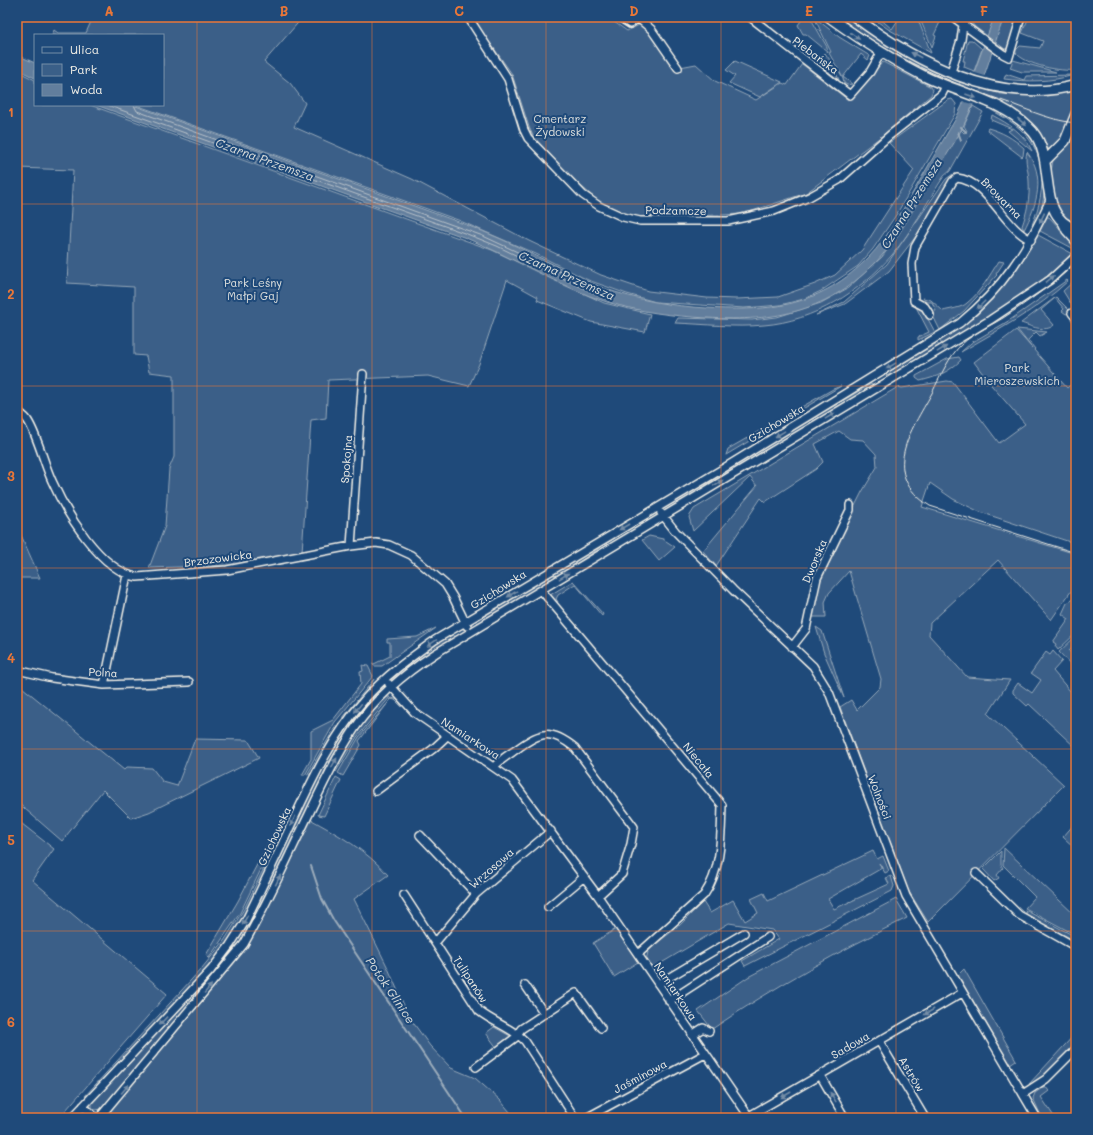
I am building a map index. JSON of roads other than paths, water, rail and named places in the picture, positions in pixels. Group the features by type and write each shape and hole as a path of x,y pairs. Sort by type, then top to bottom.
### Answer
{"main road":[{"path":"829,17 904,66 950,88 988,102 1018,119 1032,131 1041,144 1045,161 1050,200 1054,212 1062,222 1076,229"},
{"path":"855,17 906,50 951,72 992,87 1016,91 1038,92 1076,85"},
{"path":"1045,161 1064,141 1076,114"}],"street":[{"name":"Podzamcze","path":"468,17 508,79 524,130 528,138 559,172 586,198 609,211 640,221 728,221 766,214 798,202 839,180 890,135 950,88"},
{"path":"619,17 630,24 638,18 648,26 678,68"},
{"name":"Plebańska","path":"750,17 850,95 870,72 882,53"},
{"path":"953,17 964,21 977,34 1006,55 1020,17"},
{"path":"951,72 957,55 964,21"},
{"name":"Browarna","path":"930,315 925,307 914,301 912,264 915,247 953,181 957,178 971,183 980,190 1022,235 1031,240"},
{"name":"Gzichowska","path":"72,1118 211,970 230,945 246,920 323,758 348,720 365,698 384,680 422,649 937,339 980,307 1021,258 1050,200"},
{"path":"1062,222 1066,231 1076,242"},
{"name":"Gzichowska","path":"98,1118 244,944 262,913 332,766 355,728 392,687 416,666 470,632 1019,302 1050,280 1076,256"},
{"name":"Spokojna","path":"351,546 363,374"},
{"path":"877,375 883,385"},
{"path":"17,411 28,421 51,481 62,504 100,554 127,575 104,685"},
{"name":"Dworska","path":"792,647 806,629 817,578 846,519 850,505"},
{"name":"Wolności","path":"658,508 663,516 733,590 813,666 829,692 906,896 1037,1118"},
{"name":"Brzozowicka","path":"127,575 137,577 227,570 351,546 382,544 400,549 411,555 445,584 453,596 470,632"},
{"name":"Niecała","path":"541,590 722,805 721,841 712,884 704,895 638,954"},
{"name":"Polna","path":"17,670 52,678 104,685 189,682"},
{"name":"Namiarkowa","path":"384,680 415,713 447,736 495,766 512,780 584,876 705,1054 750,1117"},
{"path":"495,766 537,735 554,735 564,739 575,748 634,827 631,844 622,874 598,896"},
{"path":"376,791 433,749 447,736"},
{"name":"Wrzosowa","path":"435,943 476,894 551,831"},
{"path":"420,835 476,894"},
{"path":"976,873 1019,915 1076,947"},
{"path":"548,907 584,876"},
{"name":"Tulipanów","path":"404,895 479,1011 490,1020 517,1033 525,1041 575,1118"},
{"path":"658,984 744,933"},
{"path":"669,1001 768,937"},
{"path":"525,985 544,1013"},
{"name":"Sadowa","path":"750,1117 962,993"},
{"path":"476,1067 515,1038 520,1029 576,994 601,1028"},
{"path":"692,1035 703,1028 709,1031"},
{"name":"Astrów","path":"879,1041 925,1118"},
{"path":"1022,1094 1046,1079 1076,1049"},
{"name":"Jaśminowa","path":"586,1118 705,1054"},
{"path":"820,1075 845,1118"},
{"path":"83,1106 98,1118"}],"water":[{"name":"Czarna Przemsza","path":"994,17 1004,17 983,79 963,126 896,236 878,260 859,278 840,292 821,302 800,310 779,315 732,319 682,316 644,311 589,296 466,238 99,106 136,106 456,221 483,231 603,288 629,296 667,304 694,307 753,309 774,307 814,296 833,286 869,257 892,227 962,106"},
{"path":"17,55 34,63 34,78 17,69"}],"waterway":[{"path":"961,127 966,132"},
{"path":"958,132 961,140"},
{"name":"Potok Glinice","path":"311,866 322,899 334,921 466,1118"}],"tram line":[{"path":"839,17 881,46 943,78 1044,116 1076,123"},
{"path":"1076,263 1031,299 1003,318 972,336 957,349 945,367 909,437 904,452 903,466 906,480 915,494 930,506 1076,553"}],"park label":[{"name":"Cmentarz Żydowski","path":"560,124"},
{"name":"Park Leśny Małpi Gaj","path":"253,288"},
{"name":"Park Mieroszewskich","path":"1017,373"}]}
